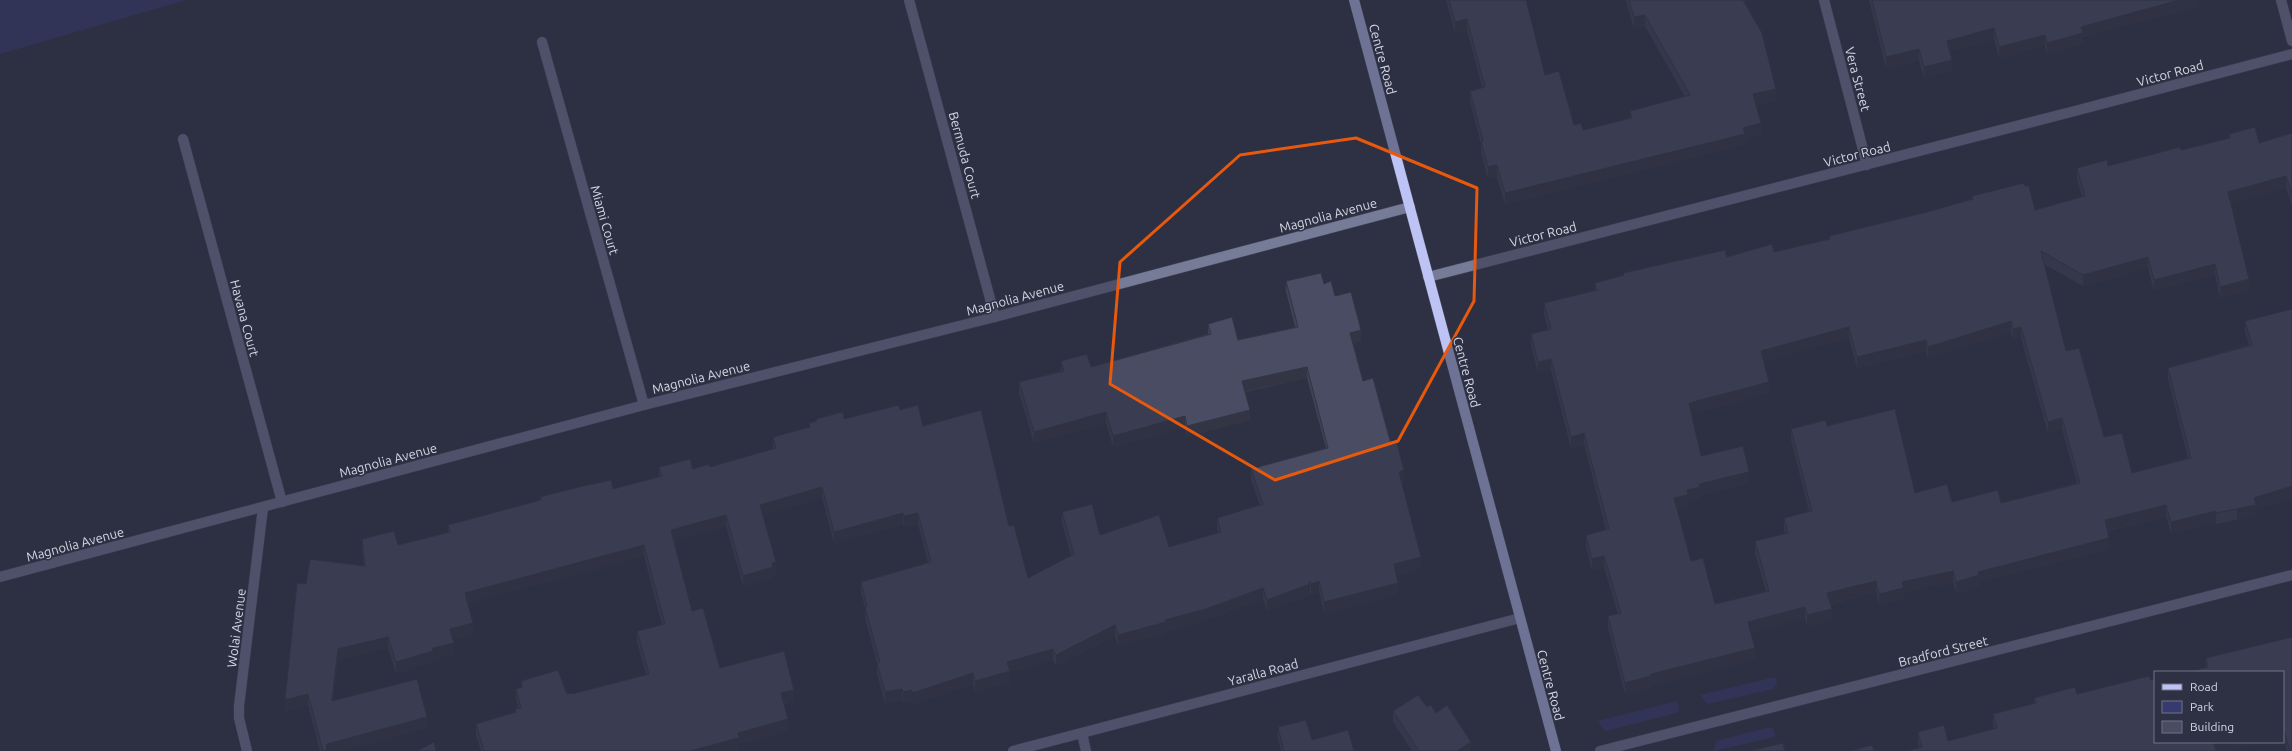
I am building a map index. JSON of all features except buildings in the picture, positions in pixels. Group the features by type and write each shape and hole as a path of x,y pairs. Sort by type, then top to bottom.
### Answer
{"main road":[{"name":"Centre Road","path":"1354,0 1556,751"}],"street":[{"name":"Bermuda Court","path":"909,0 995,316"},
{"name":"Vera Street","path":"1824,0 1867,164"},
{"path":"2281,0 2292,41"},
{"name":"Miami Court","path":"542,42 644,405"},
{"name":"Victor Road","path":"1428,277 2292,54"},
{"name":"Havana Court","path":"183,139 282,502"},
{"name":"Magnolia Avenue","path":"0,577 263,508 644,405 995,316 1410,207"},
{"name":"Wolai Avenue","path":"247,751 239,706 263,508"},
{"name":"Bradford Street","path":"1600,751 2292,575"},
{"name":"Yaralla Road","path":"1013,751 1520,618"},
{"path":"1082,733 1086,751"}],"highlighted area":[{"path":"1356,138 1477,188 1474,301 1398,441 1275,480 1110,384 1120,262 1240,155"}],"green space":[{"path":"0,0 186,0 0,54"},
{"path":"1775,677 1777,684 1773,689 1707,704 1700,695"},
{"path":"1678,701 1679,711 1676,713 1606,731 1598,721"},
{"path":"1770,727 1774,730 1775,737 1714,751 1716,741"}]}
